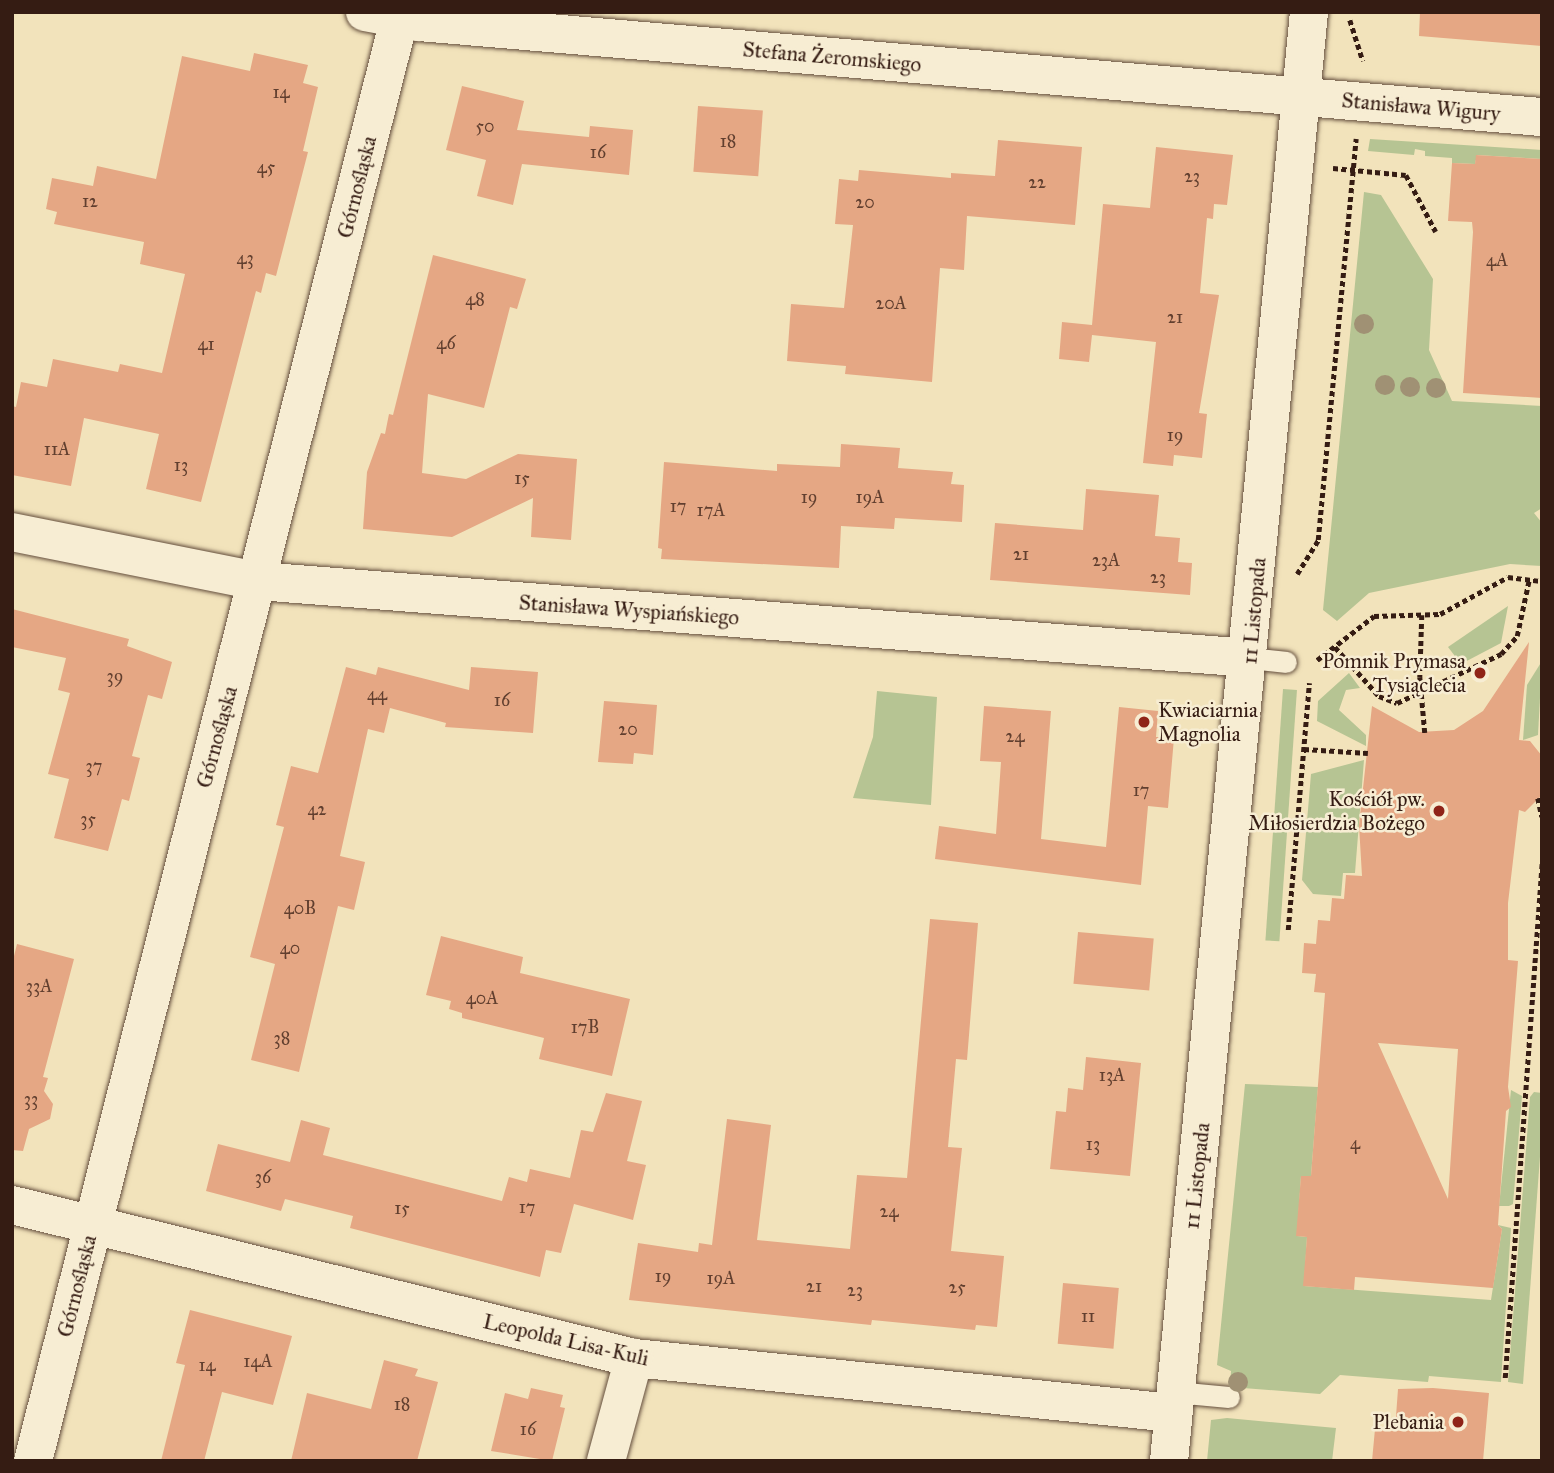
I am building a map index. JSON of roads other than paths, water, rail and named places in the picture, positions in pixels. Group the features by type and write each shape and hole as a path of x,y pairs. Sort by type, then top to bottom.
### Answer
{"street":[{"name":"11 Listopada","path":"1169,1461 1174,1403 1268,660 1300,97 1309,12"},
{"name":"Stefana Żeromskiego","path":"388,15 1300,97"},
{"name":"Górnośląska","path":"33,1461 258,580 388,15"},
{"name":"Stanisława Wigury","path":"1300,97 1542,117"},
{"name":"Stanisława Wyspiańskiego","path":"12,532 258,580 1268,660"},
{"name":"Leopolda Lisa-Kuli","path":"12,1205 634,1358 1174,1403"},
{"path":"606,1461 634,1358"}],"lane":[{"path":"1174,1403 1229,1397"}],"place":[{"name":"Pomnik Prymasa Tysiąclecia","path":"1480,673"},
{"name":"Kwiaciarnia Magnolia","path":"1144,722"},
{"name":"Kościół pw. Miłosierdzia Bożego","path":"1439,811"},
{"name":"Plebania","path":"1458,1422"}]}
